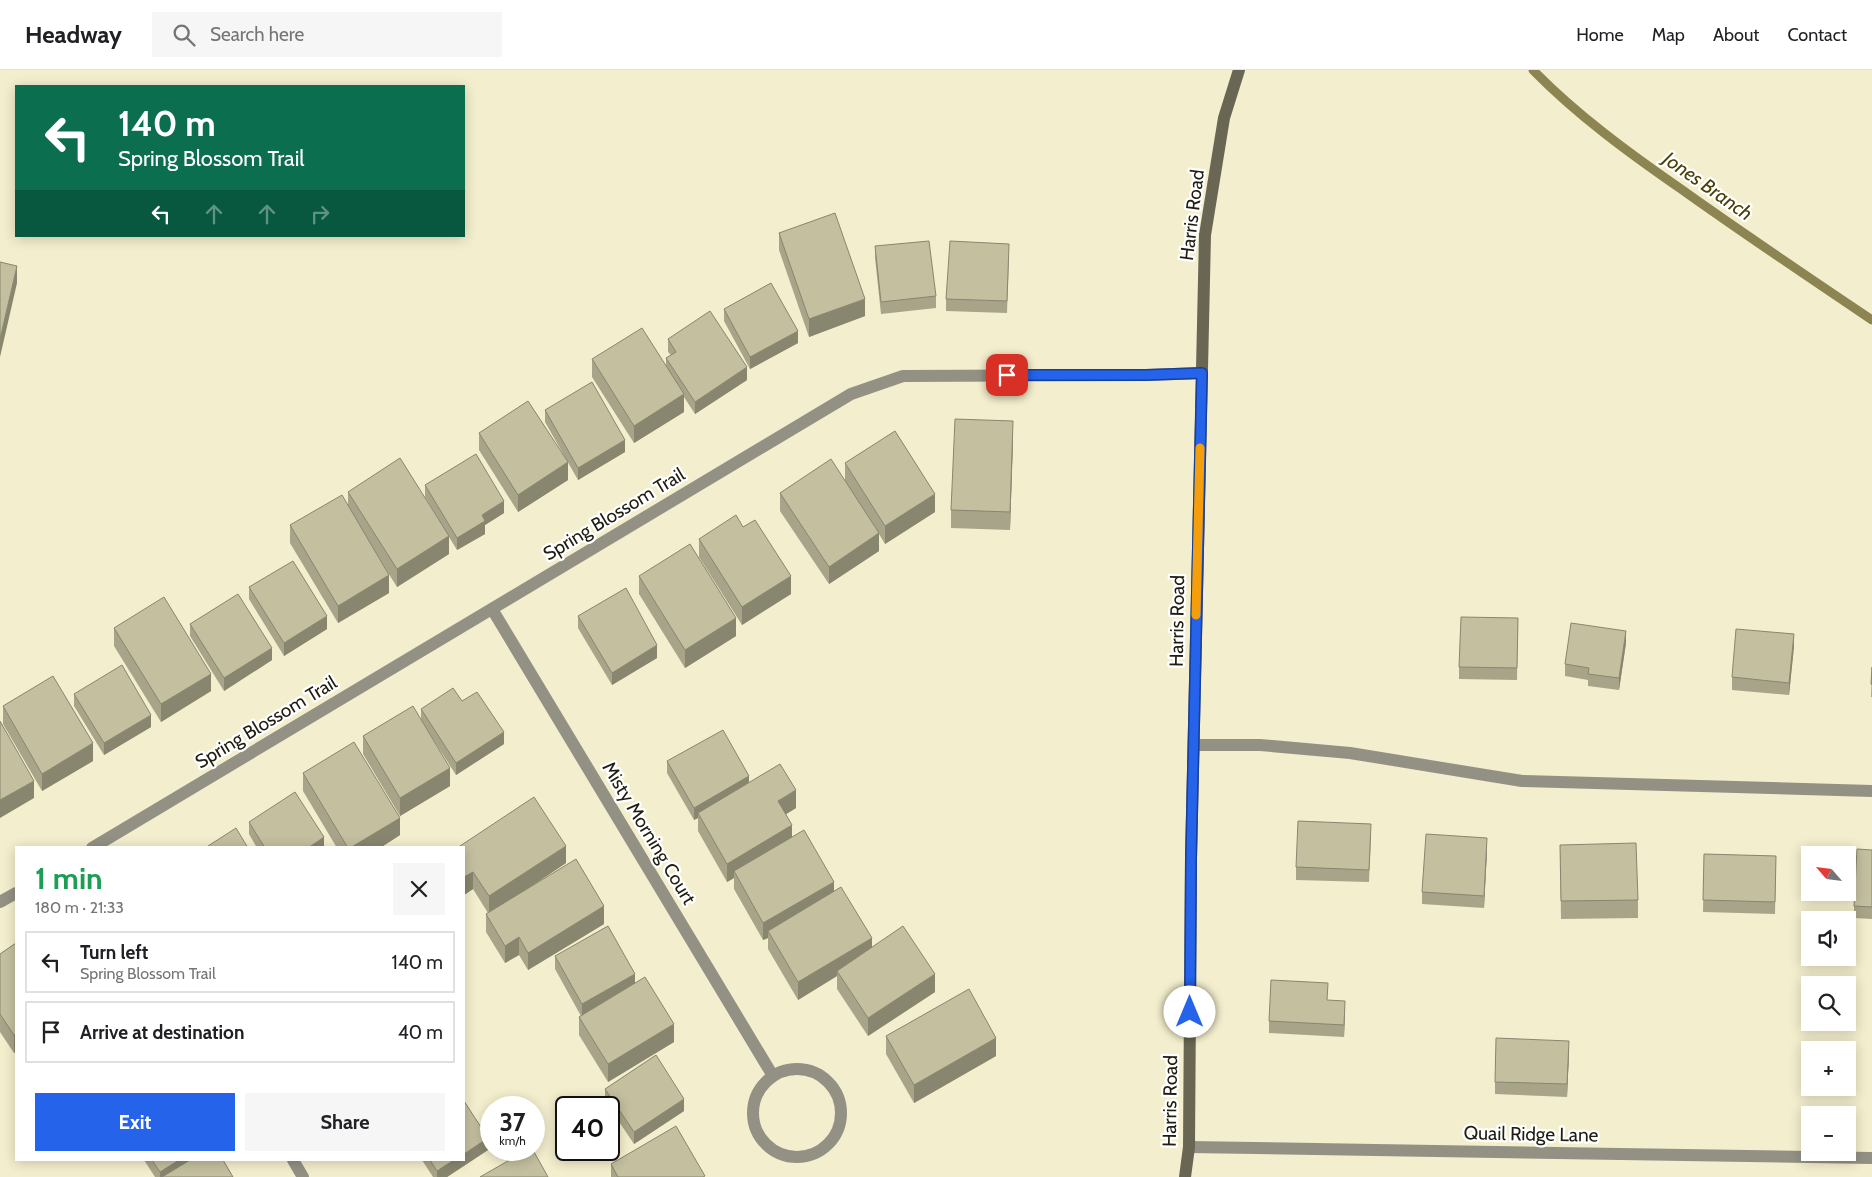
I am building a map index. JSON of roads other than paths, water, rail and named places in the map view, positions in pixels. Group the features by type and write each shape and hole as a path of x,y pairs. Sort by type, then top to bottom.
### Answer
{"street":[{"name":"Harris Road","path":"1185,1177 1189,1147 1194,745 1205,236 1224,118 1239,70"},
{"name":"Spring Blossom Trail","path":"99,846 851,394 903,376 1202,373"},
{"name":"Misty Morning Court","path":"492,609 773,1076"},
{"path":"1194,745 1260,744 1350,753 1522,781 1872,791"},
{"path":"0,902 15,894"},
{"path":"794,1069 809,1071 823,1078 833,1088 839,1102 841,1117 837,1132 828,1144 816,1152 802,1157 788,1157 775,1152 764,1143 757,1131 753,1118 754,1104 759,1091 767,1080 773,1076 794,1069"},
{"name":"Quail Ridge Lane","path":"1189,1147 1872,1158"},
{"path":"294,1161 303,1177"}],"waterway":[{"name":"Jones Branch","path":"1533,70 1567,103 1623,147 1728,222 1872,320"}]}
